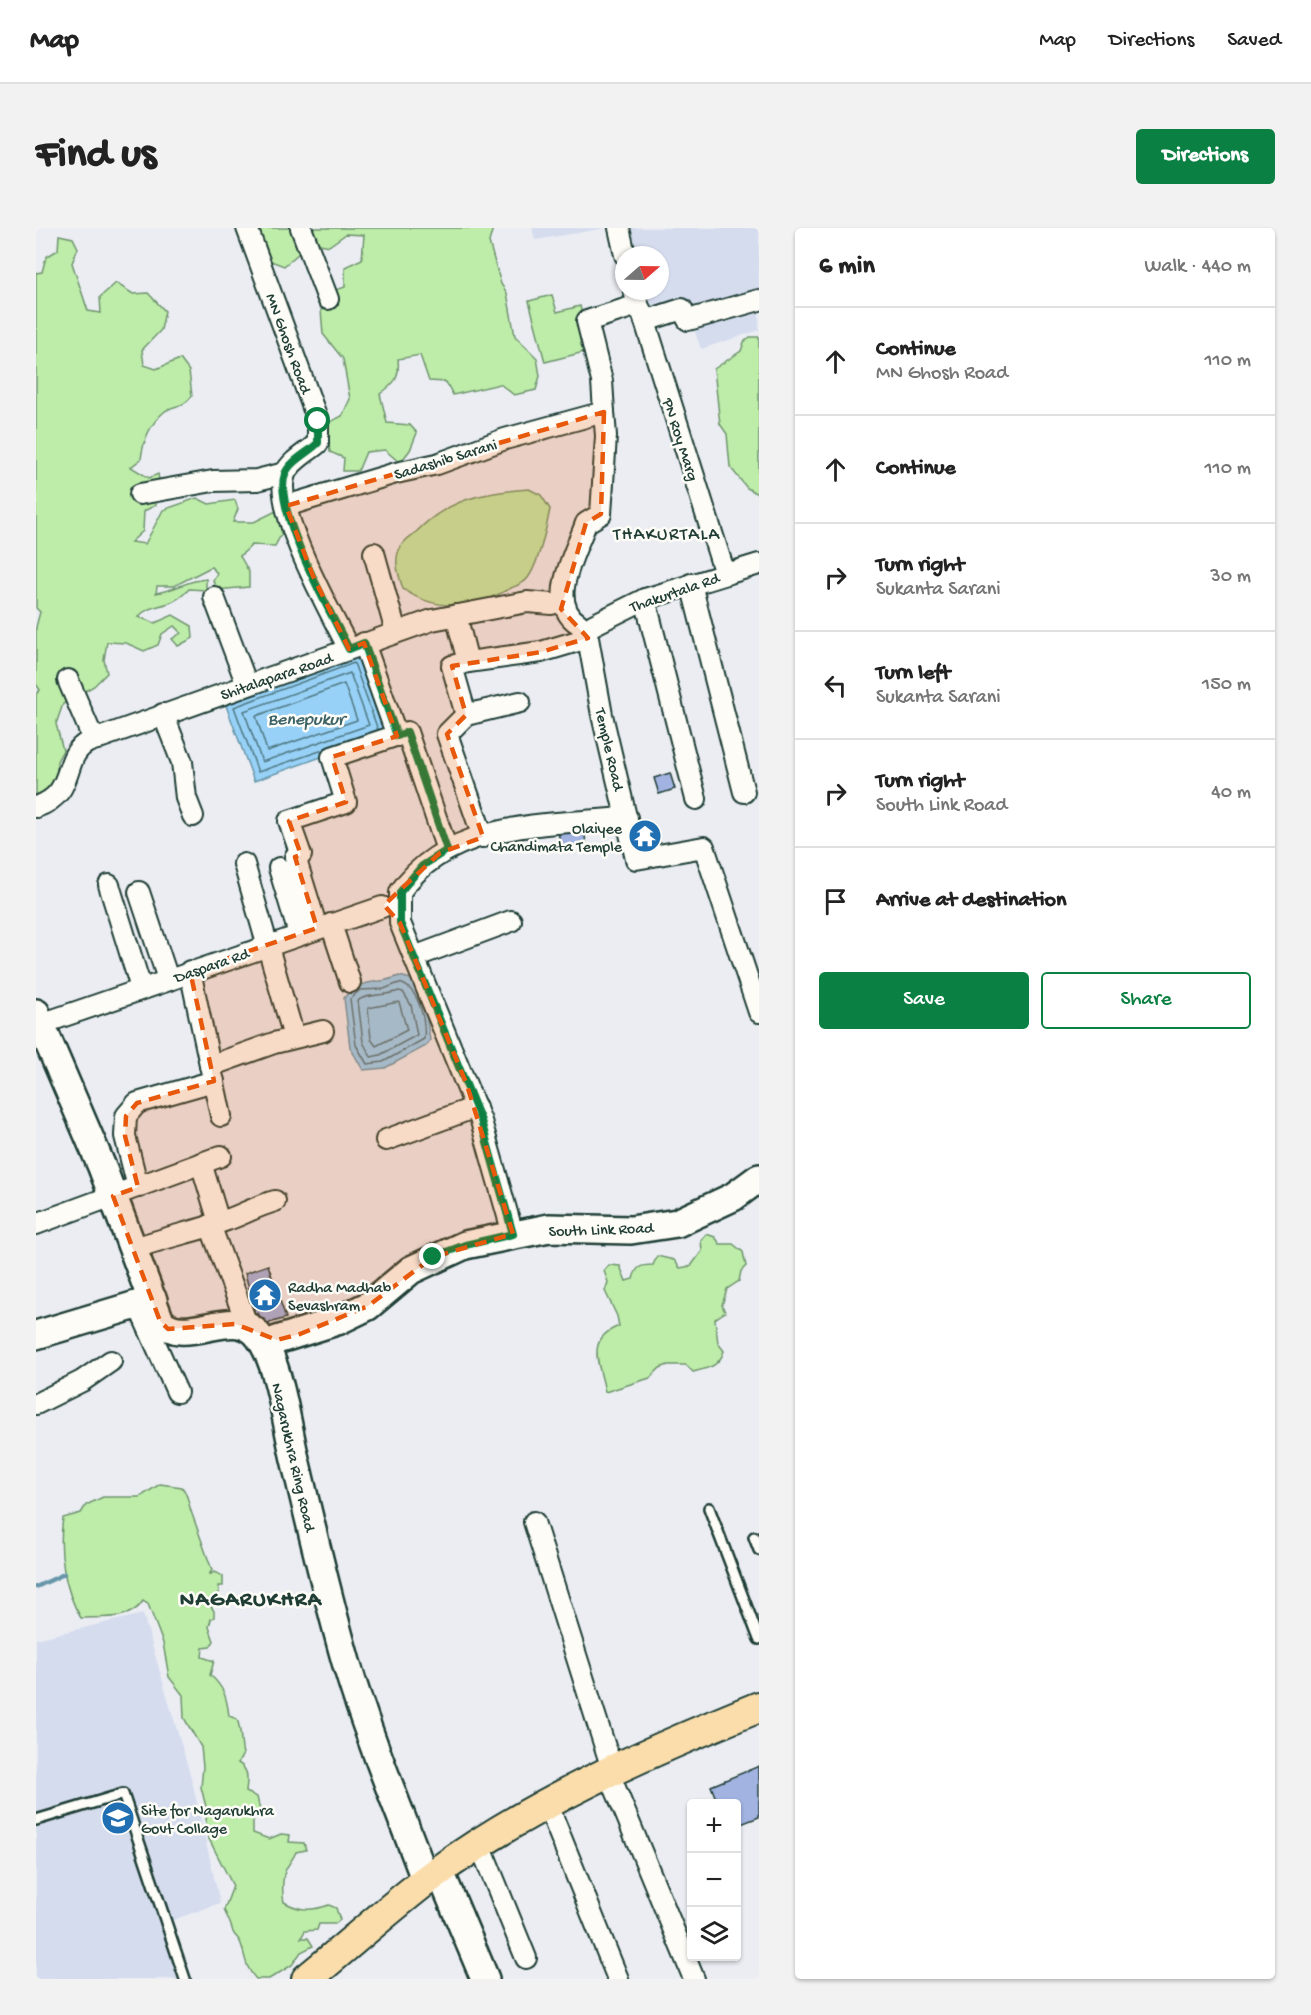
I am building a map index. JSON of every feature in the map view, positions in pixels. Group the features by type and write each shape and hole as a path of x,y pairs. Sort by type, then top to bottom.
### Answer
{"main road":[{"path":"38,1018 125,1191 134,1249 146,1303 168,1329 179,1332 235,1324 263,1340"},
{"name":"South Link Road","path":"263,1340 337,1321 368,1306 411,1270 433,1257 465,1245 513,1234 577,1227 642,1229 677,1223 724,1202 759,1178"},
{"path":"36,1335 146,1303"},
{"name":"Nagarukhra Ring Road","path":"263,1340 347,1664 422,1871 443,1879 485,1979"},
{"path":"307,1979 433,1875 547,1803 610,1770 759,1707"}],"street":[{"name":"MN Ghosh Road","path":"247,228 318,421 318,443 285,473"},
{"path":"301,228 328,299"},
{"path":"619,228 623,246"},
{"path":"573,617 586,523 601,514 606,436 602,381 587,321 639,306 682,309 688,320 759,300"},
{"name":"PN Roy Marg","path":"639,306 725,574"},
{"name":"Sadashib Sarani","path":"286,506 396,473 437,464 505,439 604,412"},
{"path":"140,494 213,481 256,480 285,473 286,506 292,528 313,576 357,646 397,736"},
{"path":"374,553 396,632"},
{"name":"Thakurtala Rd","path":"468,662 541,652 573,617 645,599 759,564"},
{"path":"691,584 744,792"},
{"path":"214,597 247,685"},
{"path":"645,599 696,799"},
{"name":"Shitalapara Road","path":"36,807 58,795 67,782 80,746 164,714 396,632 456,615 527,602 573,617"},
{"path":"456,615 468,662 452,666 466,715"},
{"name":"Temple Road","path":"573,617 636,859 704,847 759,1012"},
{"path":"68,680 89,729 97,739"},
{"path":"483,837 447,734 466,715 520,702"},
{"path":"164,714 182,762 186,798 193,816"},
{"path":"316,929 295,857 302,855 289,821 346,802 332,757 407,732 447,850"},
{"path":"513,1234 476,1107 400,923 395,914 382,907 400,892 422,866 447,850 483,837 524,828 627,818"},
{"path":"244,864 294,1037"},
{"path":"279,868 350,982"},
{"path":"109,885 141,988"},
{"path":"139,892 168,979"},
{"path":"400,892 400,923"},
{"name":"Daspara Rd","path":"38,1018 141,988 382,907"},
{"path":"414,957 511,921"},
{"path":"190,971 221,1116"},
{"path":"125,1191 126,1116 137,1103 212,1074 294,1037 323,1031"},
{"path":"386,1140 476,1107"},
{"path":"36,1224 221,1156"},
{"path":"201,1163 214,1224 263,1340"},
{"path":"134,1249 214,1224 255,1206 275,1201"},
{"path":"146,1303 177,1392"},
{"path":"36,1404 82,1381 111,1360"},
{"path":"534,1522 610,1770 694,1979"},
{"path":"547,1803 618,1979"},
{"path":"480,1845 526,1958"}],"lane":[{"path":"709,1508 759,1639"},
{"path":"754,1537 759,1550"},
{"path":"36,1820 123,1794 185,1979"}],"highlighted area":[{"path":"604,412 601,514 586,523 561,609 588,638 541,652 452,666 466,715 447,734 483,837 440,853 384,905 400,923 467,1085 513,1234 433,1257 368,1306 300,1334 277,1340 235,1324 168,1329 160,1321 113,1196 138,1187 125,1136 126,1116 137,1103 214,1081 190,971 317,928 295,857 301,855 289,821 346,802 332,757 397,736 364,643 349,649 313,576 286,506"}],"shaded area":[{"path":"532,228 606,228 535,240"},
{"path":"623,228 759,228 759,330 701,349 684,302 645,314 640,300 669,300 669,246 627,246"},
{"name":"Site for Nagarukhra Govt Collage","path":"143,1614 192,1781 220,1903 162,1924 180,1979 36,1979 36,1639"}],"green space":[{"path":"261,228 493,228 489,242 501,284 507,293 515,336 537,358 540,376 536,390 514,395 500,384 453,395 446,382 429,381 420,355 398,359 397,376 380,394 387,423 410,425 417,433 410,450 400,463 385,450 366,452 358,471 343,471 344,458 330,452 326,424 342,416 350,399 343,359 323,334 321,310 331,307 336,290 345,287 345,267 362,259 364,235 346,234 329,246 312,242 284,266 268,260 259,230"},
{"path":"59,235 73,238 78,248 72,263 88,311 101,313 100,297 116,283 133,294 148,293 165,311 161,330 142,350 144,365 156,369 180,359 189,371 192,396 185,403 164,412 159,417 148,434 141,459 131,467 149,478 158,474 161,490 156,505 144,511 143,531 131,542 145,544 163,510 197,498 209,504 235,500 238,509 233,522 254,522 276,511 282,533 275,546 252,545 240,556 249,572 249,587 216,590 213,580 217,573 211,567 174,586 157,586 156,593 206,579 206,590 189,589 175,600 149,609 138,617 155,623 173,615 192,626 193,638 178,646 172,639 181,633 174,626 162,634 158,645 144,651 126,643 107,642 104,660 107,673 94,686 63,704 56,724 63,750 57,761 57,779 44,795 36,796 36,694 40,690 36,684 36,627 40,612 36,608 36,273 42,272 46,257 58,250"},
{"path":"552,295 557,312 580,306 592,350 545,362 529,301"},
{"path":"750,337 759,337 759,495 747,488 730,467 727,434 720,424 714,369 741,351 744,342"},
{"path":"529,489 541,495 550,509 538,556 526,580 498,595 457,605 429,602 403,589 397,568 398,553 405,541 428,521 468,499 497,492"},
{"path":"706,1234 715,1237 720,1244 733,1244 743,1252 746,1266 741,1271 739,1281 727,1289 722,1305 725,1312 715,1319 718,1343 724,1351 722,1356 716,1364 693,1372 686,1365 668,1365 660,1368 650,1378 605,1392 598,1363 598,1346 608,1332 619,1326 617,1316 605,1291 608,1282 604,1271 609,1265 620,1266 626,1281 633,1279 639,1267 653,1265 657,1256 674,1260 680,1268 691,1266 702,1251 701,1240"},
{"path":"160,1484 182,1487 212,1570 209,1575 214,1572 223,1576 223,1586 218,1586 219,1592 208,1602 214,1611 209,1627 214,1641 210,1647 203,1648 202,1657 214,1661 210,1675 224,1693 229,1716 237,1719 239,1724 243,1754 238,1763 246,1772 246,1792 257,1797 260,1810 253,1817 253,1833 269,1839 281,1834 290,1835 289,1842 304,1843 306,1850 296,1852 285,1872 284,1902 306,1909 329,1905 336,1908 340,1920 335,1924 319,1924 317,1930 305,1931 301,1938 308,1938 313,1946 301,1952 292,1965 269,1979 256,1979 250,1971 240,1942 224,1910 233,1886 205,1831 207,1811 201,1787 203,1767 201,1747 184,1718 183,1695 169,1677 163,1643 148,1604 143,1601 131,1612 116,1617 81,1618 70,1595 64,1570 61,1543 63,1518 81,1513 86,1505 103,1497 140,1497"}],"water":[{"name":"Benepukur","path":"359,654 388,733 254,781 225,703"},
{"path":"399,976 411,979 424,1001 430,1040 426,1046 385,1068 363,1070 350,1047 344,998 350,991 362,984"}],"building":[{"path":"670,773 675,789 659,794 654,778"},
{"path":"653,824 657,843 635,848 631,829"},
{"path":"584,825 586,845 560,847 558,828"},
{"path":"268,1265 286,1318 263,1325 258,1313 255,1314 245,1273"},
{"path":"759,1766 759,1817 741,1824 741,1799 716,1799 711,1786"}],"waterway":[{"path":"36,1587 64,1574"}],"place":[{"name":"Olaiyee Chandimata Temple","path":"645,836"},
{"name":"Radha Madhab Sevashram","path":"265,1295"},
{"name":"Site for Nagarukhra Govt Collage","path":"118,1818"}],"district":[{"name":"THAKURTALA","path":"667,533"},
{"name":"NAGARUKHRA","path":"251,1597"}],"route":[{"path":"318,421 320,432 318,443 291,465 285,473 285,501 288,514 313,576 349,649 364,643 397,736 407,732 447,850 422,866 400,892 398,907 400,923 481,1121 513,1234 465,1245 433,1257"}]}
